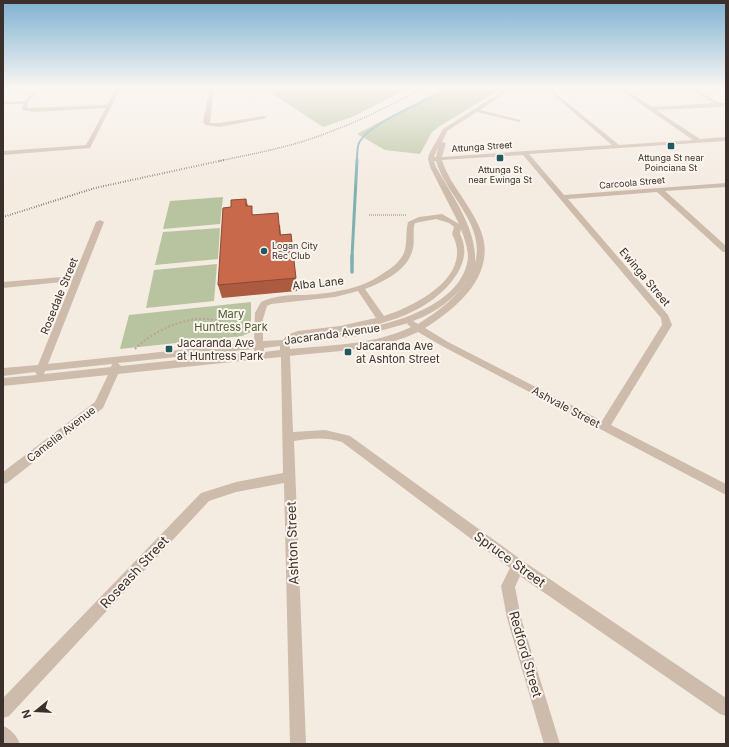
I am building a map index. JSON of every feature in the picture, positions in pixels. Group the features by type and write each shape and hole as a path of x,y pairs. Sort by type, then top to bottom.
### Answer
{"street":[{"path":"3,153 82,148 90,146 101,122"},
{"path":"206,122 208,124 220,125 240,122"},
{"path":"435,159 458,122"},
{"path":"588,122 618,147"},
{"path":"670,122 699,141"},
{"name":"Attunga Street","path":"435,159 726,139"},
{"name":"Ewinga Street","path":"525,153 665,317 667,325 604,427"},
{"name":"Jacaranda Avenue","path":"3,372 42,368 116,365 285,348 366,343 401,335 416,328 444,311 458,298 471,281 480,256 480,243 475,227 435,159"},
{"name":"Jacaranda Avenue","path":"285,348 350,336 407,320 440,303 456,290 465,277 471,264 472,252 461,227 457,212 433,167 435,159"},
{"name":"Carcoola Street","path":"563,197 726,185"},
{"path":"454,189 453,196 459,206 459,210 457,212"},
{"path":"658,190 726,250"},
{"name":"Alba Lane","path":"259,351 259,313 264,304 274,300 333,295 354,291 379,279 393,270 404,260 409,251 411,242 410,228 412,222 457,212"},
{"path":"285,348 290,337 298,334 354,327 381,319 387,319 429,300 445,287 455,274 461,260 461,243 456,234 461,227 451,220 437,217"},
{"name":"Rosedale Street","path":"38,378 100,222"},
{"path":"3,285 78,278"},
{"path":"360,288 381,319"},
{"name":"Ashvale Street","path":"407,320 416,328 726,490"},
{"name":"Ashton Street","path":"285,348 298,744"},
{"name":"Jacaranda Avenue","path":"3,382 38,378 116,365"},
{"name":"Camelia Avenue","path":"3,479 99,404 105,394 116,365"},
{"name":"Spruce Street","path":"288,437 308,434 338,436 346,439 518,566 726,708"},
{"name":"Roseash Street","path":"3,710 205,497 218,492 290,477"},
{"name":"Redford Street","path":"518,566 508,586 514,618 552,744"},
{"path":"3,734 12,744"}],"path":[{"path":"134,350 142,342 163,329 201,319 212,319 222,322 230,328 238,340"}],"green space":[{"path":"315,122 338,122 323,127"},
{"path":"380,122 447,122 432,132 420,154 385,150 357,134"},
{"path":"223,197 220,224 163,229 170,201"},
{"path":"220,228 218,259 155,265 163,232"},
{"path":"217,264 214,301 146,308 154,270"},
{"name":"Mary Huntress Park","path":"251,302 251,332 242,336 120,349 129,315"}],"building":[{"name":"Logan City Rec Club","path":"246,199 246,206 252,206 252,215 278,213 280,235 291,234 296,278 218,285 223,208 231,207 231,200"}],"waterway":[{"path":"357,160 357,149 359,143 365,135 383,122"},
{"path":"352,257 357,160"},
{"path":"352,257 352,272"}],"railway":[{"path":"219,161 276,149 304,141 354,122"},
{"path":"3,217 95,188 224,160"}],"place":[{"name":"Attunga St near Poinciana St","path":"671,146"},
{"name":"Attunga St near Ewinga St","path":"500,158"},
{"name":"Logan City Rec Club","path":"264,251"},
{"name":"Jacaranda Ave at Huntress Park","path":"169,349"},
{"name":"Jacaranda Ave at Ashton Street","path":"348,352"}]}
